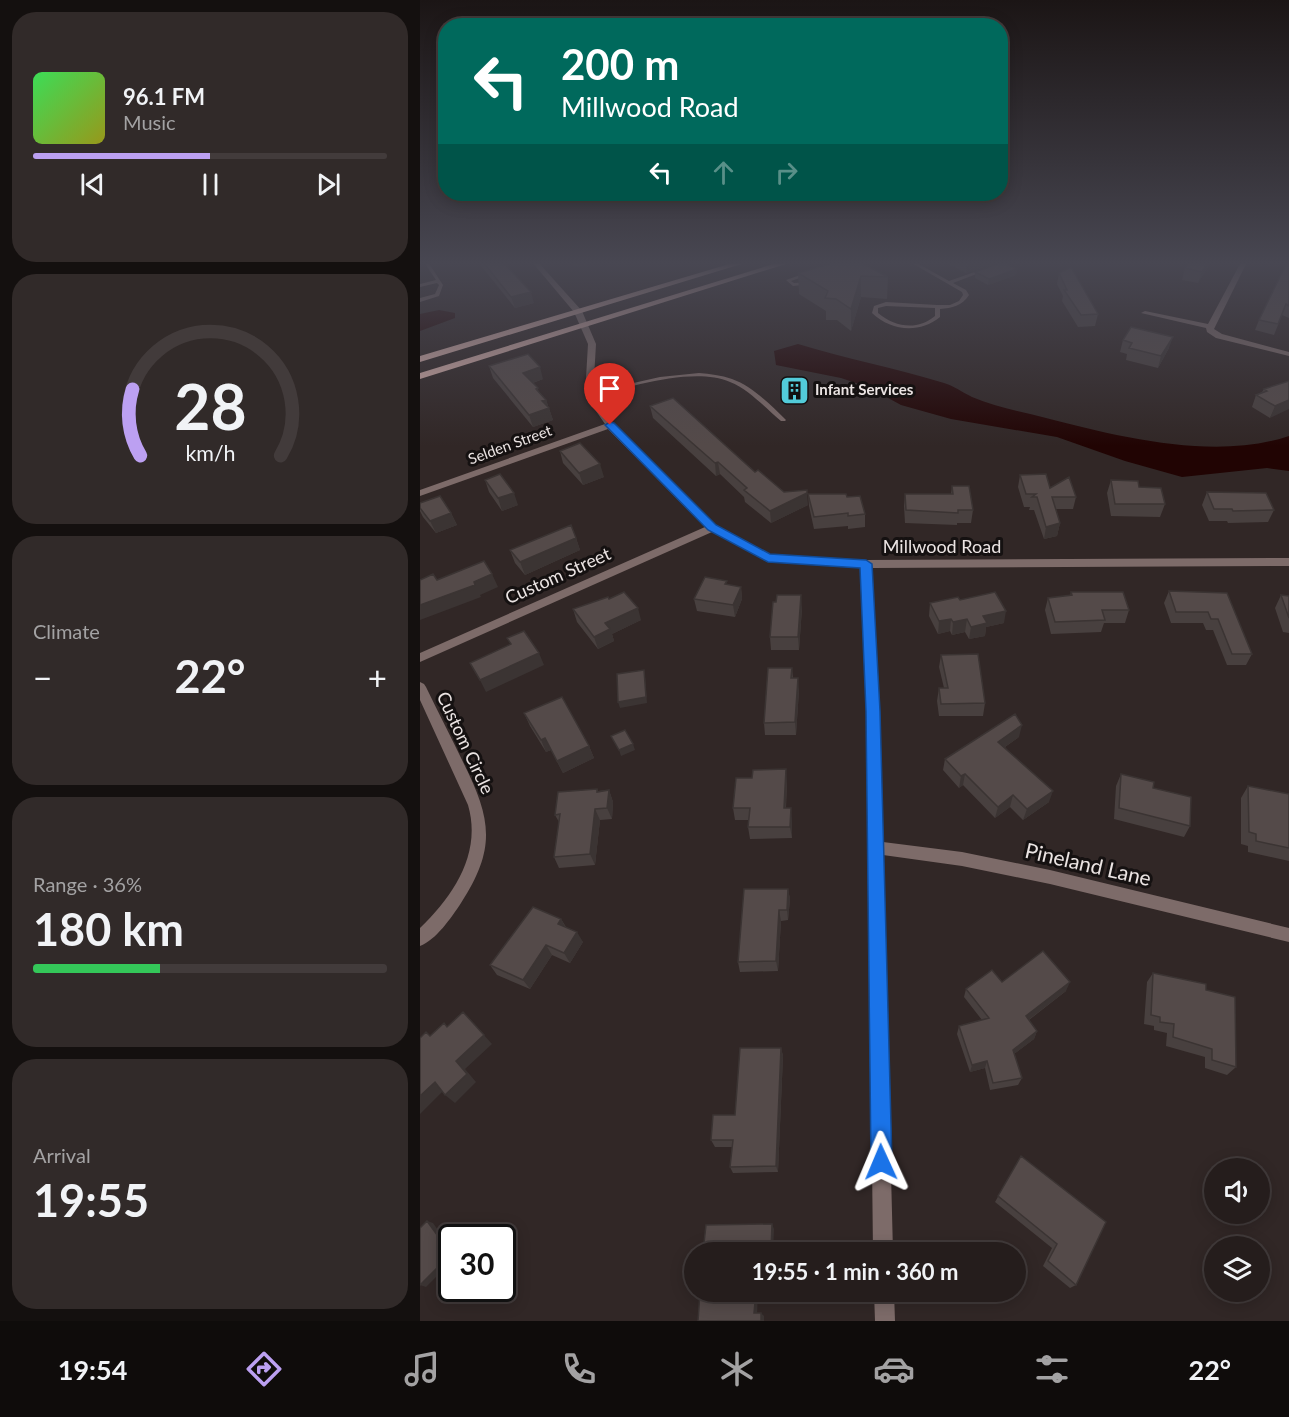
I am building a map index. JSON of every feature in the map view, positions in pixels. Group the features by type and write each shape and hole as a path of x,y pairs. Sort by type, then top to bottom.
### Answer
{"main road":[{"path":"420,359 536,324"},
{"path":"420,376 587,324"}],"street":[{"path":"1194,324 1210,327 1210,330 1219,336 1289,354"},
{"path":"583,325 591,344 588,395"},
{"name":"Millwood Road","path":"588,395 610,425 712,528 768,558 866,564 1289,562"},
{"name":"Selden Street","path":"420,493 610,425"},
{"name":"Custom Street","path":"420,658 712,528"},
{"path":"866,564 873,711 883,1242"},
{"name":"Custom Circle","path":"420,687 471,791 479,821 478,845 470,871 456,897 437,923 420,939"},
{"name":"Pineland Lane","path":"876,848 962,859 1050,877 1289,935"},
{"path":"884,1302 885,1321"}],"lane":[{"path":"893,324 913,328 928,324"},
{"path":"588,395 669,378 720,377 742,386 783,420"}],"shaded area":[{"path":"420,324 440,324 420,331"},
{"path":"798,344 944,383 972,397 999,406 1136,439 1168,444 1230,446 1260,443 1289,436 1289,471 1267,468 1182,477 1125,461 1057,437 951,419 901,405 868,387 841,378 776,365 774,351"}],"building":[{"path":"1131,327 1173,337 1161,356 1129,348 1132,343 1123,340"},
{"path":"528,354 540,367 523,373 538,388 536,389 546,400 542,401 549,408 529,415 489,366"},
{"path":"1289,381 1289,400 1275,406 1256,395 1267,391 1264,389"},
{"path":"673,398 755,472 758,470 784,492 807,490 807,493 770,511 744,490 747,488 718,462 715,463 650,406"},
{"path":"580,443 600,464 579,473 560,451"},
{"path":"500,474 514,493 498,498 485,480"},
{"path":"1046,474 1050,488 1069,477 1076,497 1052,497 1060,523 1046,527 1037,497 1032,497 1036,494 1026,494 1020,475"},
{"path":"1111,480 1138,481 1139,487 1161,488 1165,504 1115,504"},
{"path":"952,486 969,486 973,510 958,510 958,513 906,510 905,494 953,494"},
{"path":"1207,492 1266,493 1274,510 1214,509"},
{"path":"808,494 860,496 865,514 848,516 848,513 814,517"},
{"path":"440,496 451,513 430,521 420,508 420,503"},
{"path":"571,525 576,538 520,562 510,550"},
{"path":"484,561 492,574 474,582 475,585 420,605 420,580 433,574 437,580"},
{"path":"705,577 727,581 725,584 741,587 733,605 694,599"},
{"path":"1169,591 1227,593 1252,654 1232,654 1218,619 1211,619 1208,612 1176,612"},
{"path":"624,592 638,608 605,623 610,629 594,637 573,609 608,597 609,599"},
{"path":"995,592 1006,611 983,616 987,623 971,627 967,619 953,622 951,619 939,621 930,603 958,597 960,600"},
{"path":"1071,592 1123,592 1129,610 1102,610 1105,620 1055,622 1048,598 1072,595"},
{"path":"777,595 801,595 798,637 770,637 773,602 776,602"},
{"path":"1281,595 1289,596 1289,618"},
{"path":"524,631 539,653 480,680 470,663 511,644 507,638"},
{"path":"978,654 985,703 941,704 939,688 948,688 941,655"},
{"path":"768,668 792,668 791,678 798,678 795,722 764,723"},
{"path":"644,670 646,697 618,702 617,674"},
{"path":"562,697 589,746 557,761 545,738 541,740 524,713"},
{"path":"1015,714 1022,725 998,742 1053,791 1027,809 1013,795 998,807 965,774 961,776 945,759"},
{"path":"625,730 633,744 619,750 611,736"},
{"path":"786,769 784,808 791,808 790,827 748,827 750,808 733,808 736,778 752,778 753,770"},
{"path":"1121,774 1154,782 1153,788 1191,797 1190,826 1119,808"},
{"path":"1248,786 1289,794 1289,848 1256,841 1256,834 1249,832"},
{"path":"597,789 597,792 609,790 607,808 595,809 590,854 554,857 560,814 555,815 558,792"},
{"path":"744,889 788,889 787,910 779,910 776,961 738,962"},
{"path":"533,907 561,919 558,924 577,932 564,953 546,945 523,980 490,965"},
{"path":"1043,951 1070,982 1026,1016 1037,1031 1013,1050 1022,1078 993,1083 987,1061 972,1065 959,1026 989,1018 966,989 992,970 1002,982"},
{"path":"1153,973 1206,984 1206,990 1235,997 1236,1067 1212,1060 1212,1049 1173,1037 1174,1024 1160,1022 1160,1017 1151,1015"},
{"path":"463,1012 484,1035 456,1061 467,1074 445,1095 435,1082 420,1096 420,1038 426,1032 430,1036 444,1023 447,1027"},
{"path":"740,1048 781,1048 776,1166 730,1167 733,1140 711,1140 713,1115 735,1115"},
{"path":"1021,1156 1106,1222 1076,1285 1048,1261 1057,1244 998,1196"},
{"path":"427,1221 438,1236 438,1267 420,1285 420,1228"},
{"path":"772,1224 771,1242 704,1242 706,1225"},
{"path":"699,1302 755,1302 754,1313 761,1313 761,1321 698,1321"}],"place":[{"name":"Infant Services","path":"794,390"}],"route":[{"path":"610,425 712,528 768,558 866,564 873,711 881,1162"}]}
